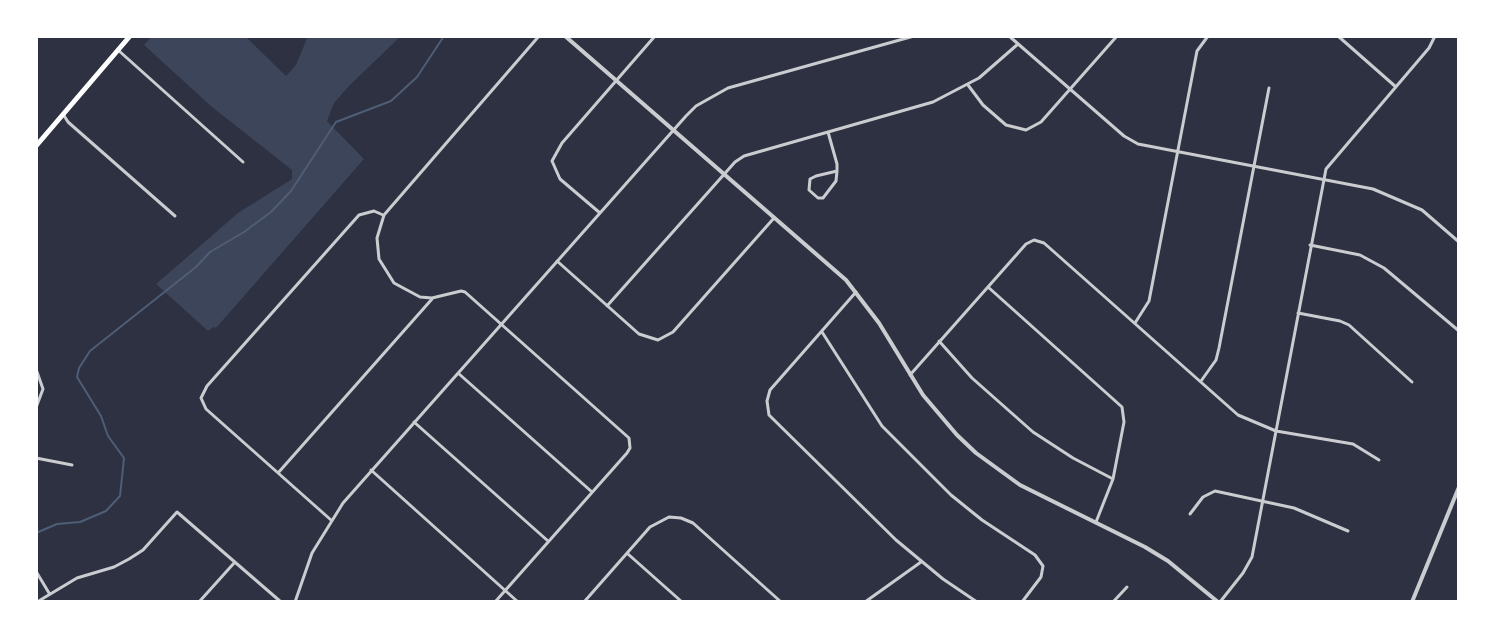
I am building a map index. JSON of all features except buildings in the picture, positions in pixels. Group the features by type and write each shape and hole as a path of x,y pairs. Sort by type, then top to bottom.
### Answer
{"main road":[{"path":"36,146 130,36"}],"street":[{"path":"495,602 627,453 630,443 625,434 465,292 432,298 410,294 387,276 377,248 384,215 539,36"},
{"path":"565,36 856,292 910,375 957,435 999,471 1044,499 1145,547 1168,561 1219,602 1249,565 1324,179 1332,159 1429,48 1435,36"},
{"path":"600,213 560,179 552,161 562,143 655,36"},
{"path":"295,602 312,553 331,520 371,470 696,106 728,88 914,36"},
{"path":"1009,36 1124,136 1138,144 1373,189 1412,204 1459,242"},
{"path":"1135,323 1149,301 1197,51 1208,36"},
{"path":"1338,36 1396,87"},
{"path":"968,85 983,105 1006,125 1026,130 1041,122 1115,37"},
{"path":"607,306 735,162 754,152 933,102 968,85 1018,44"},
{"path":"118,50 243,162"},
{"path":"1201,381 1216,360 1219,348 1269,88"},
{"path":"63,114 68,122 175,216"},
{"path":"828,132 837,171 833,187 823,198 818,198 809,190 810,179 837,171"},
{"path":"331,520 206,409 201,398 207,386 359,215 374,211 384,215"},
{"path":"557,261 639,334 648,338 664,338 774,218"},
{"path":"910,375 1026,244 1034,240 1044,243 1238,415 1276,431 1353,444 1379,460"},
{"path":"1310,245 1360,255 1376,264 1459,331"},
{"path":"988,287 1122,407 1124,422 1113,479 1095,524"},
{"path":"856,292 770,390 767,401 769,415 921,562 977,602"},
{"path":"278,473 432,298"},
{"path":"1298,313 1349,325 1412,382"},
{"path":"822,332 882,426 951,495 1035,555 1043,566 1041,577 1022,602"},
{"path":"939,341 972,378 1033,432 1113,479"},
{"path":"36,369 43,389 37,405"},
{"path":"458,373 592,492"},
{"path":"414,422 548,541"},
{"path":"36,458 72,465"},
{"path":"371,470 518,602"},
{"path":"1412,602 1459,487"},
{"path":"1190,514 1203,497 1215,491 1294,508 1348,531"},
{"path":"37,602 77,578 129,559 143,550 177,512 281,602"},
{"path":"584,602 650,527 669,517 693,523 781,602"},
{"path":"627,553 682,602"},
{"path":"199,602 235,562"},
{"path":"865,602 921,562"},
{"path":"37,573 49,593"},
{"path":"1113,602 1127,587"}],"shaded area":[{"path":"152,36 245,36 286,76 296,65 308,36 401,36 334,103 327,121 364,159 216,328 208,331 156,284 238,213 292,179 292,170 212,107 144,45"}],"waterway":[{"path":"36,533 57,524 80,522 106,511 120,496 124,458 108,436 101,416 77,377 90,351 196,267 210,252 271,212 291,191 336,122 391,101 417,77 444,36"}]}
